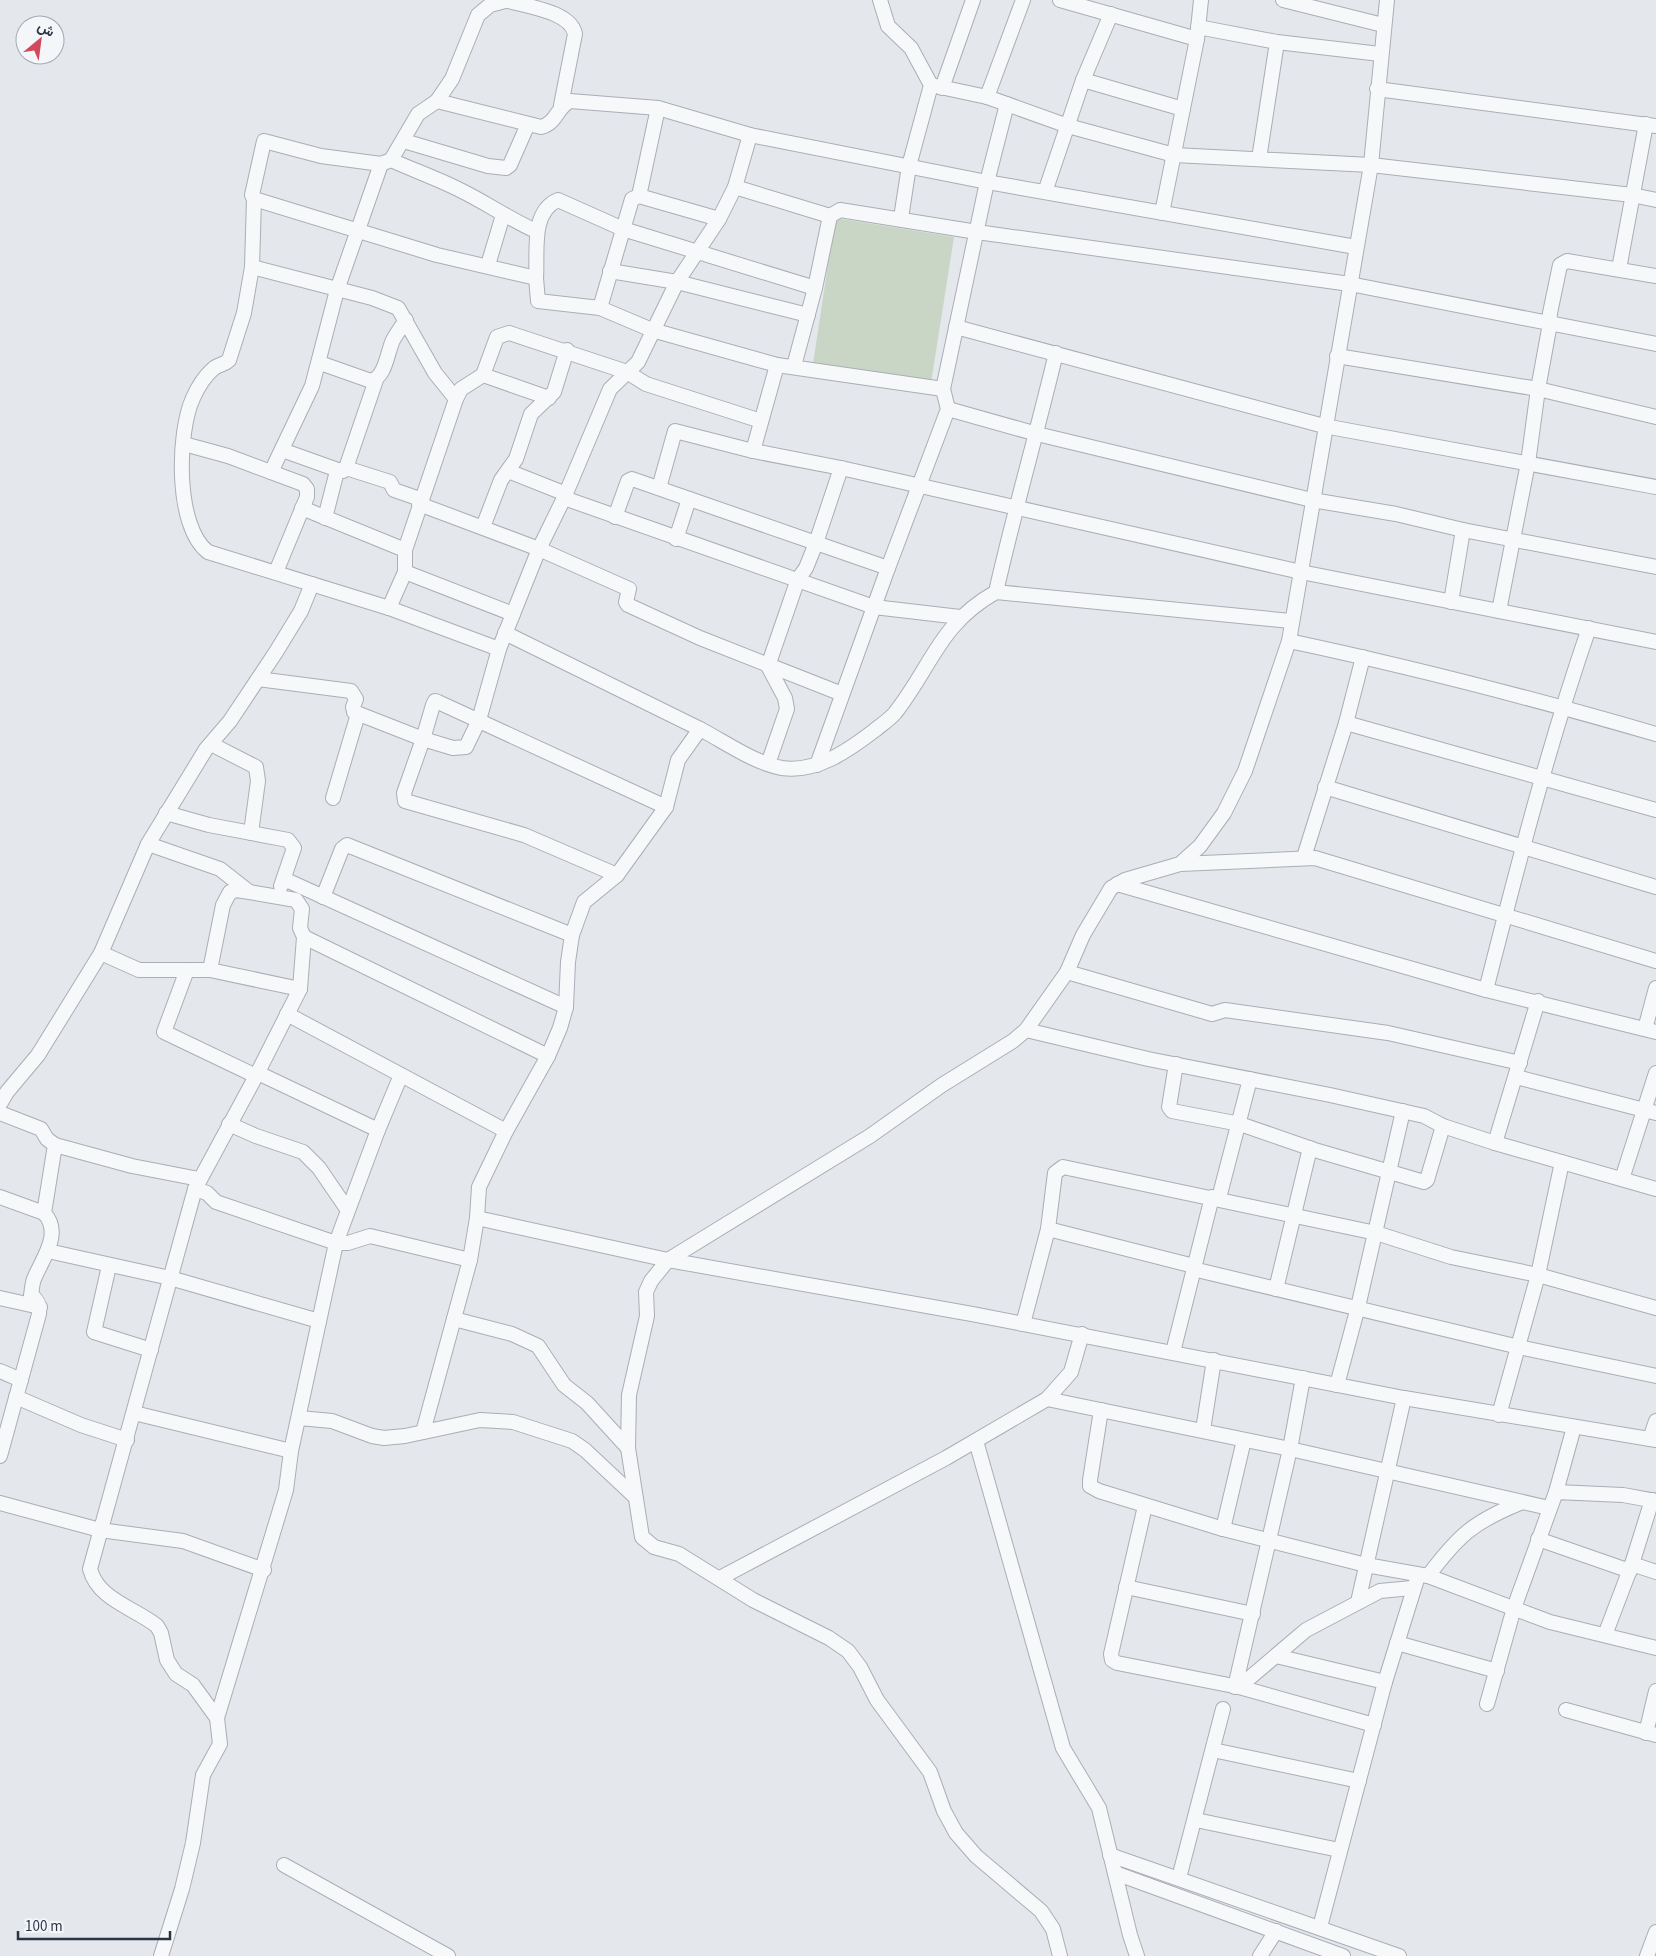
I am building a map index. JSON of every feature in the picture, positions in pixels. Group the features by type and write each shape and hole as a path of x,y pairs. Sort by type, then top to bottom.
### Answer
{"street":[{"path":"880,0 888,26 911,48 937,86 987,97 1068,126 1174,155 1371,165 1632,195 1656,200"},
{"path":"901,218 909,166 937,86 973,0"},
{"path":"987,97 1023,0"},
{"path":"1060,0 1111,14 1197,33 1380,54"},
{"path":"1162,213 1197,33 1201,0"},
{"path":"1283,0 1383,25"},
{"path":"1180,864 1200,846 1224,813 1235,792 1268,706 1289,641 1324,426 1371,165 1380,54 1387,0"},
{"path":"271,472 312,386 320,363 337,290 357,229 386,162 404,141 418,114 437,101 452,79 478,15 490,5 509,1 566,18 573,26 575,34 561,105 554,121 548,125 541,127 437,101"},
{"path":"1045,192 1083,80 1111,14"},
{"path":"1259,159 1277,42"},
{"path":"1083,80 1183,108"},
{"path":"1377,89 1651,125 1632,195 1618,269"},
{"path":"561,105 570,101 590,101 658,108 750,135 987,182 1356,247"},
{"path":"817,765 918,485 948,409 943,389 987,182 1007,104"},
{"path":"638,196 658,108"},
{"path":"404,141 488,166 506,168 510,165 528,124"},
{"path":"258,679 351,691 356,699 353,710 358,714 452,748 466,746 479,720 505,633 539,549 565,496 610,389 638,362 677,282 719,219 735,187 750,135"},
{"path":"499,649 389,608 208,552 199,546 186,516 182,496 184,444 188,412 193,398 213,368 229,360 244,313 252,267 254,199 252,195 264,140 321,156 386,162 457,188 503,215 536,231"},
{"path":"735,187 830,216"},
{"path":"600,308 632,199 638,196 719,219"},
{"path":"254,199 438,255 488,265 536,278"},
{"path":"815,288 623,229 558,200 544,211 536,231 538,241 536,278 538,301 600,308 652,330 777,365 943,389"},
{"path":"794,366 815,288 830,216 840,210 901,218 977,232 1350,284 1656,344"},
{"path":"488,265 503,215"},
{"path":"1499,611 1528,463 1550,313 1562,262 1656,276"},
{"path":"252,267 372,298 398,308 435,373 456,399"},
{"path":"610,272 677,282 808,316"},
{"path":"325,518 376,380 385,364 392,342 406,320"},
{"path":"956,328 1056,353 1324,426 1656,488"},
{"path":"389,608 405,572 405,550 419,502 456,399 461,389 483,375 497,337 502,333 509,333 567,350 627,372 646,384 761,421"},
{"path":"483,527 501,480 516,459 531,414 554,392 567,350"},
{"path":"996,592 1056,353"},
{"path":"1337,356 1538,390 1656,417"},
{"path":"320,363 371,381 376,380"},
{"path":"753,451 777,365"},
{"path":"483,375 549,398"},
{"path":"948,409 1036,434 1312,500 1396,514 1512,540 1656,567"},
{"path":"659,488 675,431 753,451 918,485 1301,572 1451,602 1655,639"},
{"path":"184,444 303,484 307,497 276,572"},
{"path":"282,450 390,482 394,490 419,502 539,549 629,589 626,602 628,605 665,623 768,666 842,694"},
{"path":"768,764 787,709 785,698 768,666 798,580 806,568 816,544 841,468"},
{"path":"508,471 615,518 874,607 960,617"},
{"path":"615,518 628,481 638,480 888,568"},
{"path":"676,539 689,499"},
{"path":"302,508 405,550"},
{"path":"1451,602 1463,530"},
{"path":"405,572 513,614"},
{"path":"0,1104 7,1092 38,1055 101,953 148,844 211,744 230,721 301,611 312,584"},
{"path":"505,633 768,764 785,768 817,765 850,749 894,714 946,634 960,617 976,604 996,592 1291,621"},
{"path":"1486,990 1522,846 1562,707 1589,628"},
{"path":"1289,641 1363,657 1562,707 1656,734"},
{"path":"1304,857 1346,723 1363,657"},
{"path":"617,875 524,835 405,801 404,793 435,701 666,807"},
{"path":"334,798 358,714"},
{"path":"1346,723 1656,810"},
{"path":"423,1432 470,1260 477,1218 479,1187 506,1131 548,1056 566,1007 568,962 572,935 584,902 617,875 666,807 678,760 700,729"},
{"path":"211,744 256,767 258,772 250,832"},
{"path":"1325,787 1656,887"},
{"path":"166,814 288,840 294,848 278,896"},
{"path":"148,844 220,869 248,891"},
{"path":"323,897 342,849 347,846 572,935"},
{"path":"1060,1956 1053,1929 1041,1911 976,1856 956,1833 944,1811 930,1772 877,1700 860,1666 848,1652 829,1638 753,1600 679,1554 648,1544 639,1529 628,1448 629,1395 647,1316 644,1298 651,1281 668,1260 870,1136 942,1085 1013,1041 1026,1030 1067,972 1083,935 1111,888 1117,884 1180,864 1315,858 1504,917 1656,961"},
{"path":"284,879 566,1007"},
{"path":"1117,884 1486,990 1538,1001 1650,1031 1656,988"},
{"path":"210,970 226,896 230,892 237,890 248,891 296,900 300,903 302,909 300,928 304,937 300,989 257,1075 197,1184 90,1569 92,1576 113,1599 157,1626 161,1633 167,1660 176,1674 193,1684 217,1718"},
{"path":"304,937 548,1056"},
{"path":"101,953 139,970 210,970 300,989"},
{"path":"187,970 164,1032 378,1130"},
{"path":"1067,972 1212,1014 1225,1010 1388,1033 1520,1063"},
{"path":"1495,1143 1538,1001"},
{"path":"287,1014 506,1131"},
{"path":"1026,1030 1176,1064 1424,1116 1443,1126 1495,1143 1656,1189"},
{"path":"1176,1064 1169,1110 1240,1124 1310,1148 1426,1182 1443,1126"},
{"path":"1622,1179 1650,1112 1656,1073"},
{"path":"161,1956 190,1852 202,1775 220,1744 217,1718 264,1570 286,1490 291,1451 336,1243 347,1209 401,1075"},
{"path":"1516,1077 1650,1112"},
{"path":"1173,1352 1193,1268 1240,1124 1250,1079"},
{"path":"1337,1385 1376,1233 1403,1111"},
{"path":"0,1113 41,1129 47,1140 55,1145 197,1184 216,1202 336,1243 348,1243 370,1236 470,1260"},
{"path":"229,1124 256,1136 303,1152 319,1168 347,1209"},
{"path":"44,1213 55,1145"},
{"path":"1276,1289 1310,1148"},
{"path":"1499,1415 1538,1275 1562,1162"},
{"path":"1023,1324 1048,1229 1055,1172 1060,1167 1216,1198 1376,1233 1451,1257 1538,1275 1656,1308"},
{"path":"0,1197 44,1213 52,1226 48,1251 33,1282 31,1295 36,1299 40,1307 1,1449"},
{"path":"477,1218 668,1260 1082,1334 1499,1415 1653,1440 1656,1421"},
{"path":"1048,1229 1276,1289 1358,1307 1519,1347 1656,1376"},
{"path":"48,1251 170,1278 319,1321"},
{"path":"109,1266 94,1332 152,1350"},
{"path":"0,1298 40,1307"},
{"path":"454,1319 512,1334 538,1346 560,1380 588,1403 628,1448"},
{"path":"720,1578 976,1441 1047,1399 1071,1372 1082,1334"},
{"path":"1203,1430 1214,1360"},
{"path":"0,1372 21,1380"},
{"path":"1237,1687 1290,1449 1303,1378"},
{"path":"16,1398 127,1440"},
{"path":"1358,1602 1404,1398"},
{"path":"1047,1399 1203,1430 1549,1508"},
{"path":"1101,1410 1090,1486 1099,1492 1223,1529 1419,1580 1514,1608 1550,1622 1656,1648"},
{"path":"134,1413 291,1451"},
{"path":"299,1418 332,1421 372,1436 405,1436 480,1420 502,1420 536,1428 572,1441 585,1450 633,1495"},
{"path":"1487,1704 1514,1608 1556,1492 1574,1427"},
{"path":"1223,1529 1244,1440"},
{"path":"976,1441 1063,1748 1098,1808 1137,1956"},
{"path":"1556,1492 1623,1495 1654,1500 1631,1568 1605,1635"},
{"path":"0,1503 100,1530 183,1541 264,1570"},
{"path":"1320,1927 1385,1682 1419,1580 1461,1535 1494,1513 1520,1503"},
{"path":"1145,1506 1110,1654 1112,1660 1117,1663 1237,1687 1374,1725"},
{"path":"1538,1539 1631,1568 1656,1572"},
{"path":"1237,1687 1306,1630 1380,1591 1419,1580"},
{"path":"1126,1587 1253,1614"},
{"path":"1398,1643 1497,1671"},
{"path":"1276,1656 1385,1682"},
{"path":"1566,1710 1651,1734 1656,1691"},
{"path":"1179,1878 1196,1820 1223,1709"},
{"path":"1213,1750 1358,1781"},
{"path":"1196,1820 1339,1850"},
{"path":"1110,1854 1399,1956"},
{"path":"284,1866 448,1956"},
{"path":"1114,1873 1343,1956"},
{"path":"1260,1956 1276,1932"},
{"path":"1647,1956 1656,1932"}],"green space":[{"path":"835,218 954,237 931,383 813,364"}]}
